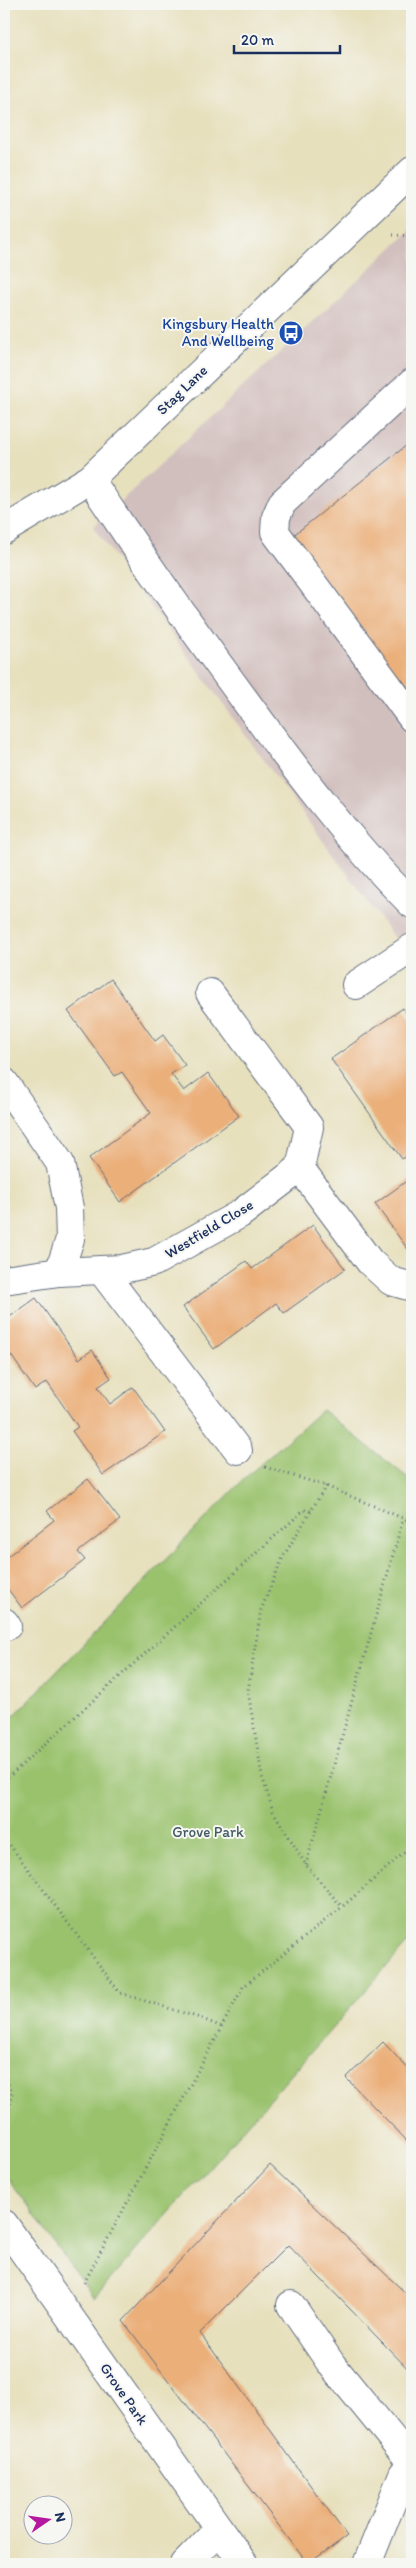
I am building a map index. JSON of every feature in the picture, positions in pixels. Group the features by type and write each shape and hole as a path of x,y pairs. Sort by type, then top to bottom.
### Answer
{"street":[{"name":"Stag Lane","path":"5,524 90,479 412,171"},
{"path":"412,383 282,503 276,517 275,532 412,718"},
{"path":"90,479 147,565 283,754 369,860 412,904"},
{"path":"356,985 412,948"},
{"path":"210,993 309,1127 300,1168 370,1262 391,1281 412,1287"},
{"path":"4,1082 60,1163 69,1208 70,1239 60,1272"},
{"name":"Westfield Close","path":"4,1280 60,1272 122,1269 154,1262 240,1214 300,1168"},
{"path":"101,1270 238,1450"},
{"name":"Grove Park","path":"4,2224 244,2564"},
{"path":"290,2304 332,2365 412,2463 403,2474 367,2564"},
{"path":"186,2564 219,2529"}],"path":[{"path":"238,1450 247,1461 326,1486 412,1522"},
{"path":"326,1486 283,1557 261,1610 248,1691 262,1776 273,1811 306,1865 342,1907"},
{"path":"4,1781 304,1510 311,1511"},
{"path":"306,1865 403,1519"},
{"path":"4,1838 120,1993 200,2018 222,2027"},
{"path":"97,2263 243,1987 342,1907 412,1846"},
{"path":"4,2075 12,2092 4,2146"}],"shaded area":[{"path":"412,229 412,928 395,939 93,527"}],"green space":[{"name":"Grove Park","path":"322,1410 412,1481 412,1938 94,2298 4,2173 4,1726 245,1478"}],"building":[{"path":"412,441 412,693 291,537"},
{"path":"111,979 155,1041 163,1035 185,1065 171,1074 184,1091 208,1073 239,1116 120,1202 89,1158 151,1113 122,1072 115,1076 68,1011"},
{"path":"403,1008 412,1022 412,1152 402,1159 331,1059"},
{"path":"412,1177 412,1255 375,1204"},
{"path":"313,1225 345,1269 284,1313 276,1303 214,1349 183,1307 246,1261 252,1269"},
{"path":"36,1298 79,1359 92,1350 111,1378 98,1387 110,1404 133,1387 165,1432 103,1475 72,1431 78,1427 47,1382 35,1390 4,1345 4,1321"},
{"path":"88,1479 120,1520 78,1552 85,1560 22,1608 4,1584 4,1559 54,1520 47,1511"},
{"path":"383,2042 412,2073 412,2146 346,2078"},
{"path":"270,2165 412,2299 412,2373 288,2245 200,2333 347,2536 308,2564 123,2321"}],"place":[{"name":"Kingsbury Health And Wellbeing","path":"291,333"}]}
